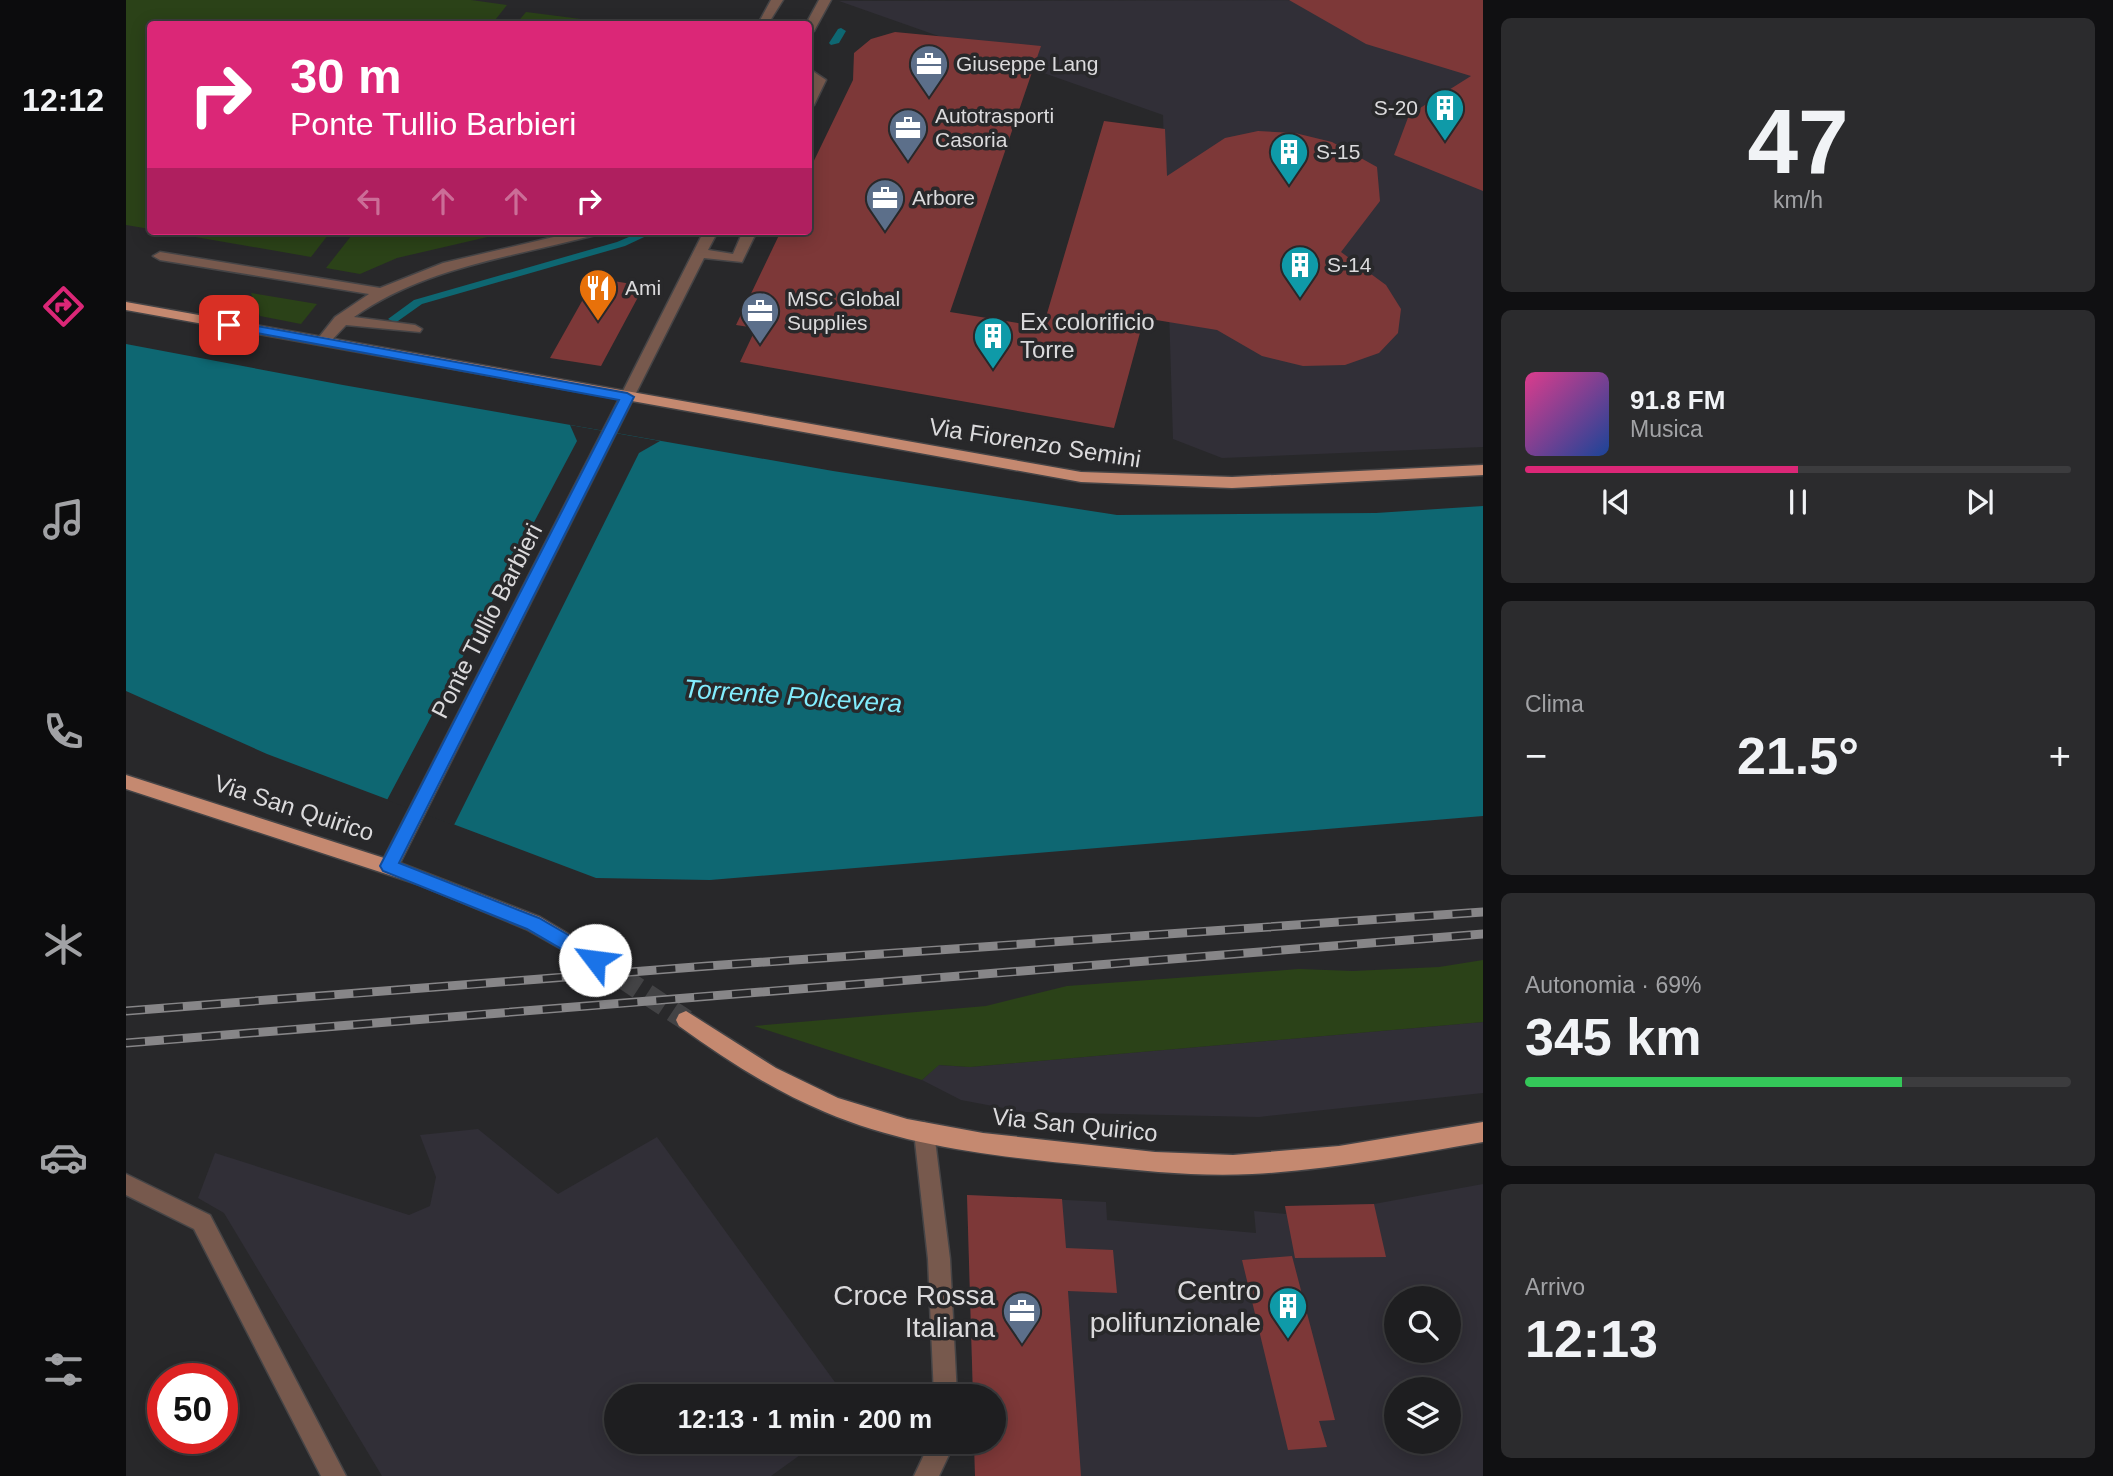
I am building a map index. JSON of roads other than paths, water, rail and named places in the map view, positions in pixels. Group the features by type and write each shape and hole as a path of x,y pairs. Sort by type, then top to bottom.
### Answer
{"main road":[{"name":"Via Fiorenzo Semini","path":"126,306 1081,477 1142,483 1201,484 1483,470"},
{"name":"Ponte Tullio Barbieri","path":"389,866 627,397"},
{"name":"Via San Quirico","path":"126,782 389,866 533,923 595,960"},
{"name":"Via San Quirico","path":"686,1020 738,1057 800,1091 860,1115 925,1132 1044,1151 1163,1162 1249,1164 1341,1156 1483,1132"}],"street":[{"path":"765,21 777,0"},
{"path":"812,24 825,0"},
{"path":"812,74 820,80 812,97"},
{"path":"323,341 340,320 364,301 398,284 451,266 578,235"},
{"path":"627,397 709,235"},
{"path":"700,253 737,259 748,235"},
{"path":"160,256 381,292"},
{"path":"340,320 415,329"},
{"path":"925,1132 939,1259 945,1384"},
{"path":"126,1184 202,1222 334,1476"},
{"path":"926,1476 937,1454"}],"water":[{"name":"Torrente Polcevera","path":"126,344 833,471 1117,515 1376,513 1483,506 1483,816 710,880 596,878 267,754 126,691"}],"waterway":[{"path":"834,43 841,31"},
{"path":"394,319 418,302 621,244 642,235"}],"tunnel":[{"path":"595,960 686,1020"}],"railway":[{"path":"126,1011 708,966 1483,912"},
{"path":"126,1043 1483,934"}],"place":[{"name":"Giuseppe Lang","path":"929,98"},
{"name":"S-20","path":"1445,142"},
{"name":"Autotrasporti Casoria","path":"908,162"},
{"name":"S-15","path":"1289,186"},
{"name":"Arbore","path":"885,232"},
{"name":"S-14","path":"1300,299"},
{"name":"Ami","path":"598,322"},
{"name":"MSC Global Supplies","path":"760,345"},
{"name":"Ex colorificio Torre","path":"993,370"},
{"name":"Centro polifunzionale","path":"1288,1340"},
{"name":"Croce Rossa Italiana","path":"1022,1345"}]}
